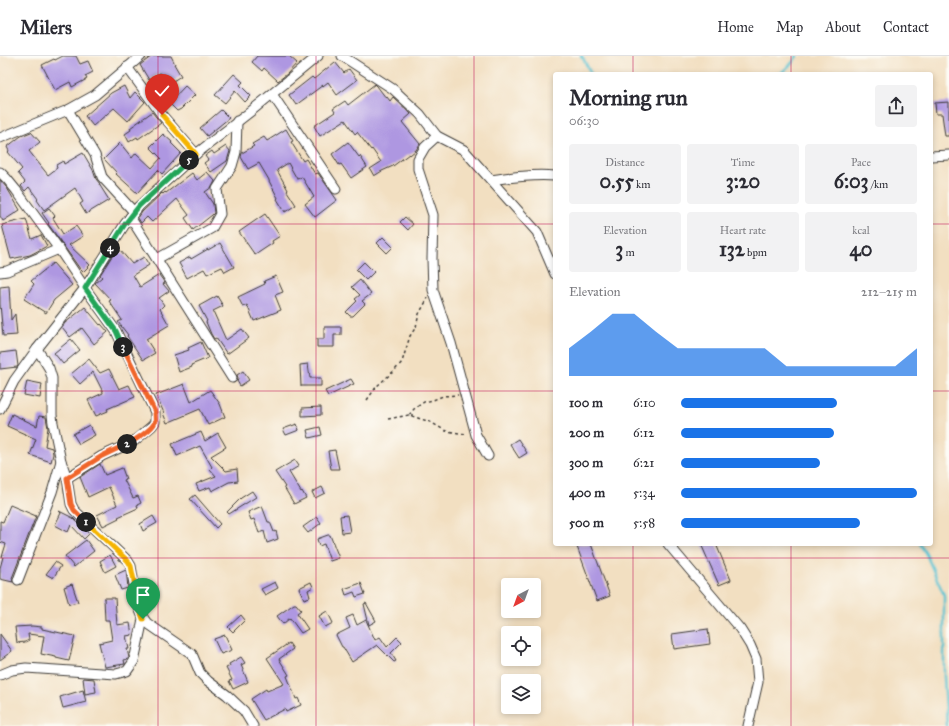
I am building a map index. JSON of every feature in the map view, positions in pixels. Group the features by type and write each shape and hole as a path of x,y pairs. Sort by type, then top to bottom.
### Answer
{"street":[{"path":"0,138 68,110 95,95 141,56"},
{"path":"1,405 14,381 85,288 125,224 139,206 196,154 318,56"},
{"path":"342,56 393,88 420,114 437,136 464,150 537,232 553,269"},
{"path":"127,67 162,115 196,154"},
{"path":"272,94 336,189"},
{"path":"68,110 95,156 102,177 132,214 157,259 232,378"},
{"path":"157,259 212,228 220,214 217,189 232,166 236,152 237,121"},
{"path":"437,136 425,146 418,159 418,169 433,215 433,290 460,373 476,435 488,456"},
{"path":"933,156 949,155"},
{"path":"0,172 16,190 116,331 155,412 155,422 133,442 102,456 67,478"},
{"path":"491,180 515,176 553,176"},
{"path":"0,272 7,271 58,249"},
{"path":"37,349 49,368 52,378 53,423 61,461 67,478 71,504 74,510 128,561 131,566 143,619 192,654 200,673 208,681 227,694 244,711 253,726"},
{"path":"18,580 52,492 61,461"},
{"path":"670,546 740,629 750,645 756,659 758,682 748,726"},
{"path":"0,675 12,670 26,668 116,674 127,671 134,661 143,619"}],"path":[{"path":"367,400 377,386 402,362 410,336 416,327 419,314 433,290"},
{"path":"388,419 409,414 424,402 444,396 455,395 465,397"},
{"path":"409,414 430,422 446,431 476,435"}],"building":[{"path":"63,56 76,56 80,64 88,61 93,72 85,76 87,79 72,87 70,82 55,90 42,65"},
{"path":"152,56 171,56 181,76 168,84 160,73 149,80 140,65"},
{"path":"257,56 289,56 297,63 278,81 264,68 262,71 252,62"},
{"path":"335,62 344,73 349,69 357,80 337,95 328,82 296,105 289,95 312,77 314,79"},
{"path":"234,74 243,82 240,85 251,96 245,102 235,91 225,103 215,95"},
{"path":"375,84 386,98 387,97 390,101 393,97 411,114 402,122 420,144 410,155 409,154 393,166 374,176 370,169 381,162 372,149 371,150 357,132 355,134 345,120 320,136 314,126 335,112 333,109 345,101 348,105"},
{"path":"124,86 130,98 135,92 145,102 128,121 114,108 93,126 85,116 111,93"},
{"path":"185,86 195,95 177,111 169,103"},
{"path":"949,102 949,136 945,136 942,114 936,114 935,103"},
{"path":"221,110 229,118 207,136 200,128"},
{"path":"152,112 161,123 138,139 137,137 129,142 125,134 131,130 130,128"},
{"path":"286,129 293,141 291,142 303,161 306,159 315,174 318,173 337,200 315,217 305,204 314,197 302,177 297,179 288,163 277,170 288,190 287,191 296,205 285,212 259,163 248,169 241,157 242,153 254,146 252,144 264,137 267,141"},
{"path":"31,132 40,142 29,151 48,175 57,168 56,165 63,161 64,164 83,153 93,170 96,179 109,200 86,214 80,204 83,202 75,188 44,210 29,187 25,191 21,186 25,182 18,173 22,169 8,152 7,147 21,136"},
{"path":"163,134 181,153 162,174 158,170 137,193 116,174 117,173 104,159 120,143 132,158 136,153 152,168 161,158 150,147"},
{"path":"348,142 367,167 351,178 341,164 339,165 332,154"},
{"path":"226,146 230,151 227,161 211,172 204,163 208,160 205,156 212,151 214,154"},
{"path":"207,172 215,181 212,187 205,192 213,204 214,213 193,230 185,218 189,215 177,199 152,222 147,217 141,223 138,218 142,212 162,193 166,193 192,173 197,180"},
{"path":"0,180 7,188 20,210 3,221 0,216"},
{"path":"49,208 55,216 53,218 63,234 76,226 83,236 69,245 90,265 83,272 48,224 49,223 42,213"},
{"path":"265,214 280,236 272,241 273,243 255,255 239,232"},
{"path":"405,217 413,224 408,230 400,222"},
{"path":"26,219 32,239 41,235 47,246 30,255 11,259 2,225"},
{"path":"383,237 393,247 387,253 377,243"},
{"path":"220,243 234,267 225,272 222,267 207,274 204,269 187,278 179,263 190,257 191,259"},
{"path":"120,250 132,264 144,257 149,265 133,275 140,287 159,275 165,283 163,284 169,291 159,298 164,305 160,309 169,325 146,339 155,353 143,360 127,336 128,335 118,322 122,320 109,301 111,300 95,283 102,277 100,275 112,256"},
{"path":"364,262 374,272 366,280 356,270"},
{"path":"53,263 72,285 54,300 46,313 24,299 34,284 31,281"},
{"path":"276,276 283,292 275,295 281,310 254,321 247,305 243,307 238,297 265,284 264,281"},
{"path":"360,280 371,294 362,301 365,304 353,316 350,316 346,312 357,301 355,299 360,295 352,287"},
{"path":"9,286 11,320 15,314 17,335 3,336 0,287"},
{"path":"217,296 223,306 213,311 226,340 242,329 249,338 227,354 216,338 214,339 211,334 206,322 207,321 199,306"},
{"path":"85,307 108,332 94,344 82,328 70,337 62,327"},
{"path":"324,327 341,327 341,335 334,335 334,347 317,347 317,339 324,339"},
{"path":"71,339 80,350 63,364 54,353"},
{"path":"201,342 208,358 179,372 174,355 189,350 188,348"},
{"path":"16,351 18,366 0,369 0,353"},
{"path":"89,359 100,373 109,369 119,389 129,385 135,397 107,409 108,411 96,416 88,400 103,392 93,372 80,384 71,374"},
{"path":"308,364 310,378 321,378 321,386 301,386 300,365"},
{"path":"243,371 249,380 240,386 237,381 237,375"},
{"path":"351,379 354,384 328,396 325,391"},
{"path":"27,381 42,384 40,398 24,395"},
{"path":"184,384 191,402 210,390 220,404 225,417 208,425 200,409 167,423 156,395"},
{"path":"321,407 321,415 302,416 302,408"},
{"path":"12,414 37,426 39,416 46,417 48,428 45,446 52,448 53,454 51,462 30,455 36,439 7,426"},
{"path":"297,424 299,430 286,435 283,429"},
{"path":"89,425 95,435 79,444 73,434"},
{"path":"320,427 322,435 309,438 307,430"},
{"path":"201,432 205,441 218,433 226,447 211,456 226,471 237,469 238,481 229,482 212,491 210,487 199,491 196,484 216,476 210,469 212,467 200,446 177,456 172,444"},
{"path":"518,439 527,453 519,458 510,444"},
{"path":"335,450 339,469 331,469 328,451"},
{"path":"295,460 299,466 289,472 306,498 294,504 275,472"},
{"path":"100,464 105,475 122,468 126,479 124,480 133,498 138,496 141,503 137,505 138,508 103,526 97,515 117,505 109,487 88,497 80,477"},
{"path":"322,487 325,493 315,498 312,492"},
{"path":"252,491 256,497 229,514 227,512 241,498"},
{"path":"195,495 220,524 216,528 190,499"},
{"path":"10,505 36,516 12,578 13,582 0,579 0,568 6,544 0,542 0,521 3,522"},
{"path":"262,506 268,522 270,522 274,532 276,531 278,539 267,543 264,531 259,533 254,519 251,520 248,512"},
{"path":"59,511 73,518 89,534 84,539 71,525 68,532 55,525 61,513"},
{"path":"347,515 350,532 342,533 340,516"},
{"path":"153,516 157,523 143,531 140,524"},
{"path":"317,517 321,523 308,533 303,527"},
{"path":"330,535 339,558 330,561 324,544 319,546 317,539"},
{"path":"86,540 94,551 74,567 65,556"},
{"path":"577,546 592,546 610,596 597,601"},
{"path":"702,546 717,546 731,580 719,585"},
{"path":"110,555 116,566 105,572 100,561"},
{"path":"55,562 61,566 53,578 46,574"},
{"path":"126,570 128,588 121,590 115,575"},
{"path":"275,582 278,588 265,595 261,589"},
{"path":"311,582 313,587 308,590 310,597 304,599 299,588"},
{"path":"361,583 365,594 356,597 354,592 346,595 344,589"},
{"path":"72,584 78,602 69,604 64,587"},
{"path":"104,598 115,598 117,625 130,623 132,635 126,636 129,649 127,649 129,658 124,660 125,664 105,667 99,643 112,640 109,620 105,620"},
{"path":"366,603 376,621 369,625 364,604"},
{"path":"296,604 301,610 297,613 308,629 301,633 290,618 283,624 277,616"},
{"path":"327,611 333,623 325,627 319,616"},
{"path":"241,615 245,620 233,632 228,627"},
{"path":"353,615 357,625 366,620 375,640 380,637 387,647 397,637 402,642 391,653 396,661 394,662 377,645 352,662 336,635 350,628 346,618"},
{"path":"15,627 42,627 42,629 75,636 69,661 41,654 44,636 28,634 29,640 17,643"},
{"path":"708,629 710,644 674,649 672,634"},
{"path":"0,634 12,651 0,660"},
{"path":"225,635 232,650 221,654 214,639"},
{"path":"289,643 293,649 279,659 289,675 287,676 296,699 298,698 301,705 286,712 285,709 264,720 251,699 266,689 267,691 284,684 267,658"},
{"path":"241,657 245,663 241,665 248,682 233,689 229,681 232,680 226,668 230,666 229,664"},
{"path":"83,678 94,679 96,692 85,694"},
{"path":"83,690 86,702 63,708 60,697"}],"waterway":[{"path":"581,56 590,72"},
{"path":"782,72 797,56"},
{"path":"921,546 944,595 944,677 947,726"}],"route":[{"path":"143,619 131,566 128,561 74,510 71,504 67,478 102,456 133,442 155,422 155,412 116,331 85,288 134,212 196,154 162,115"}]}
